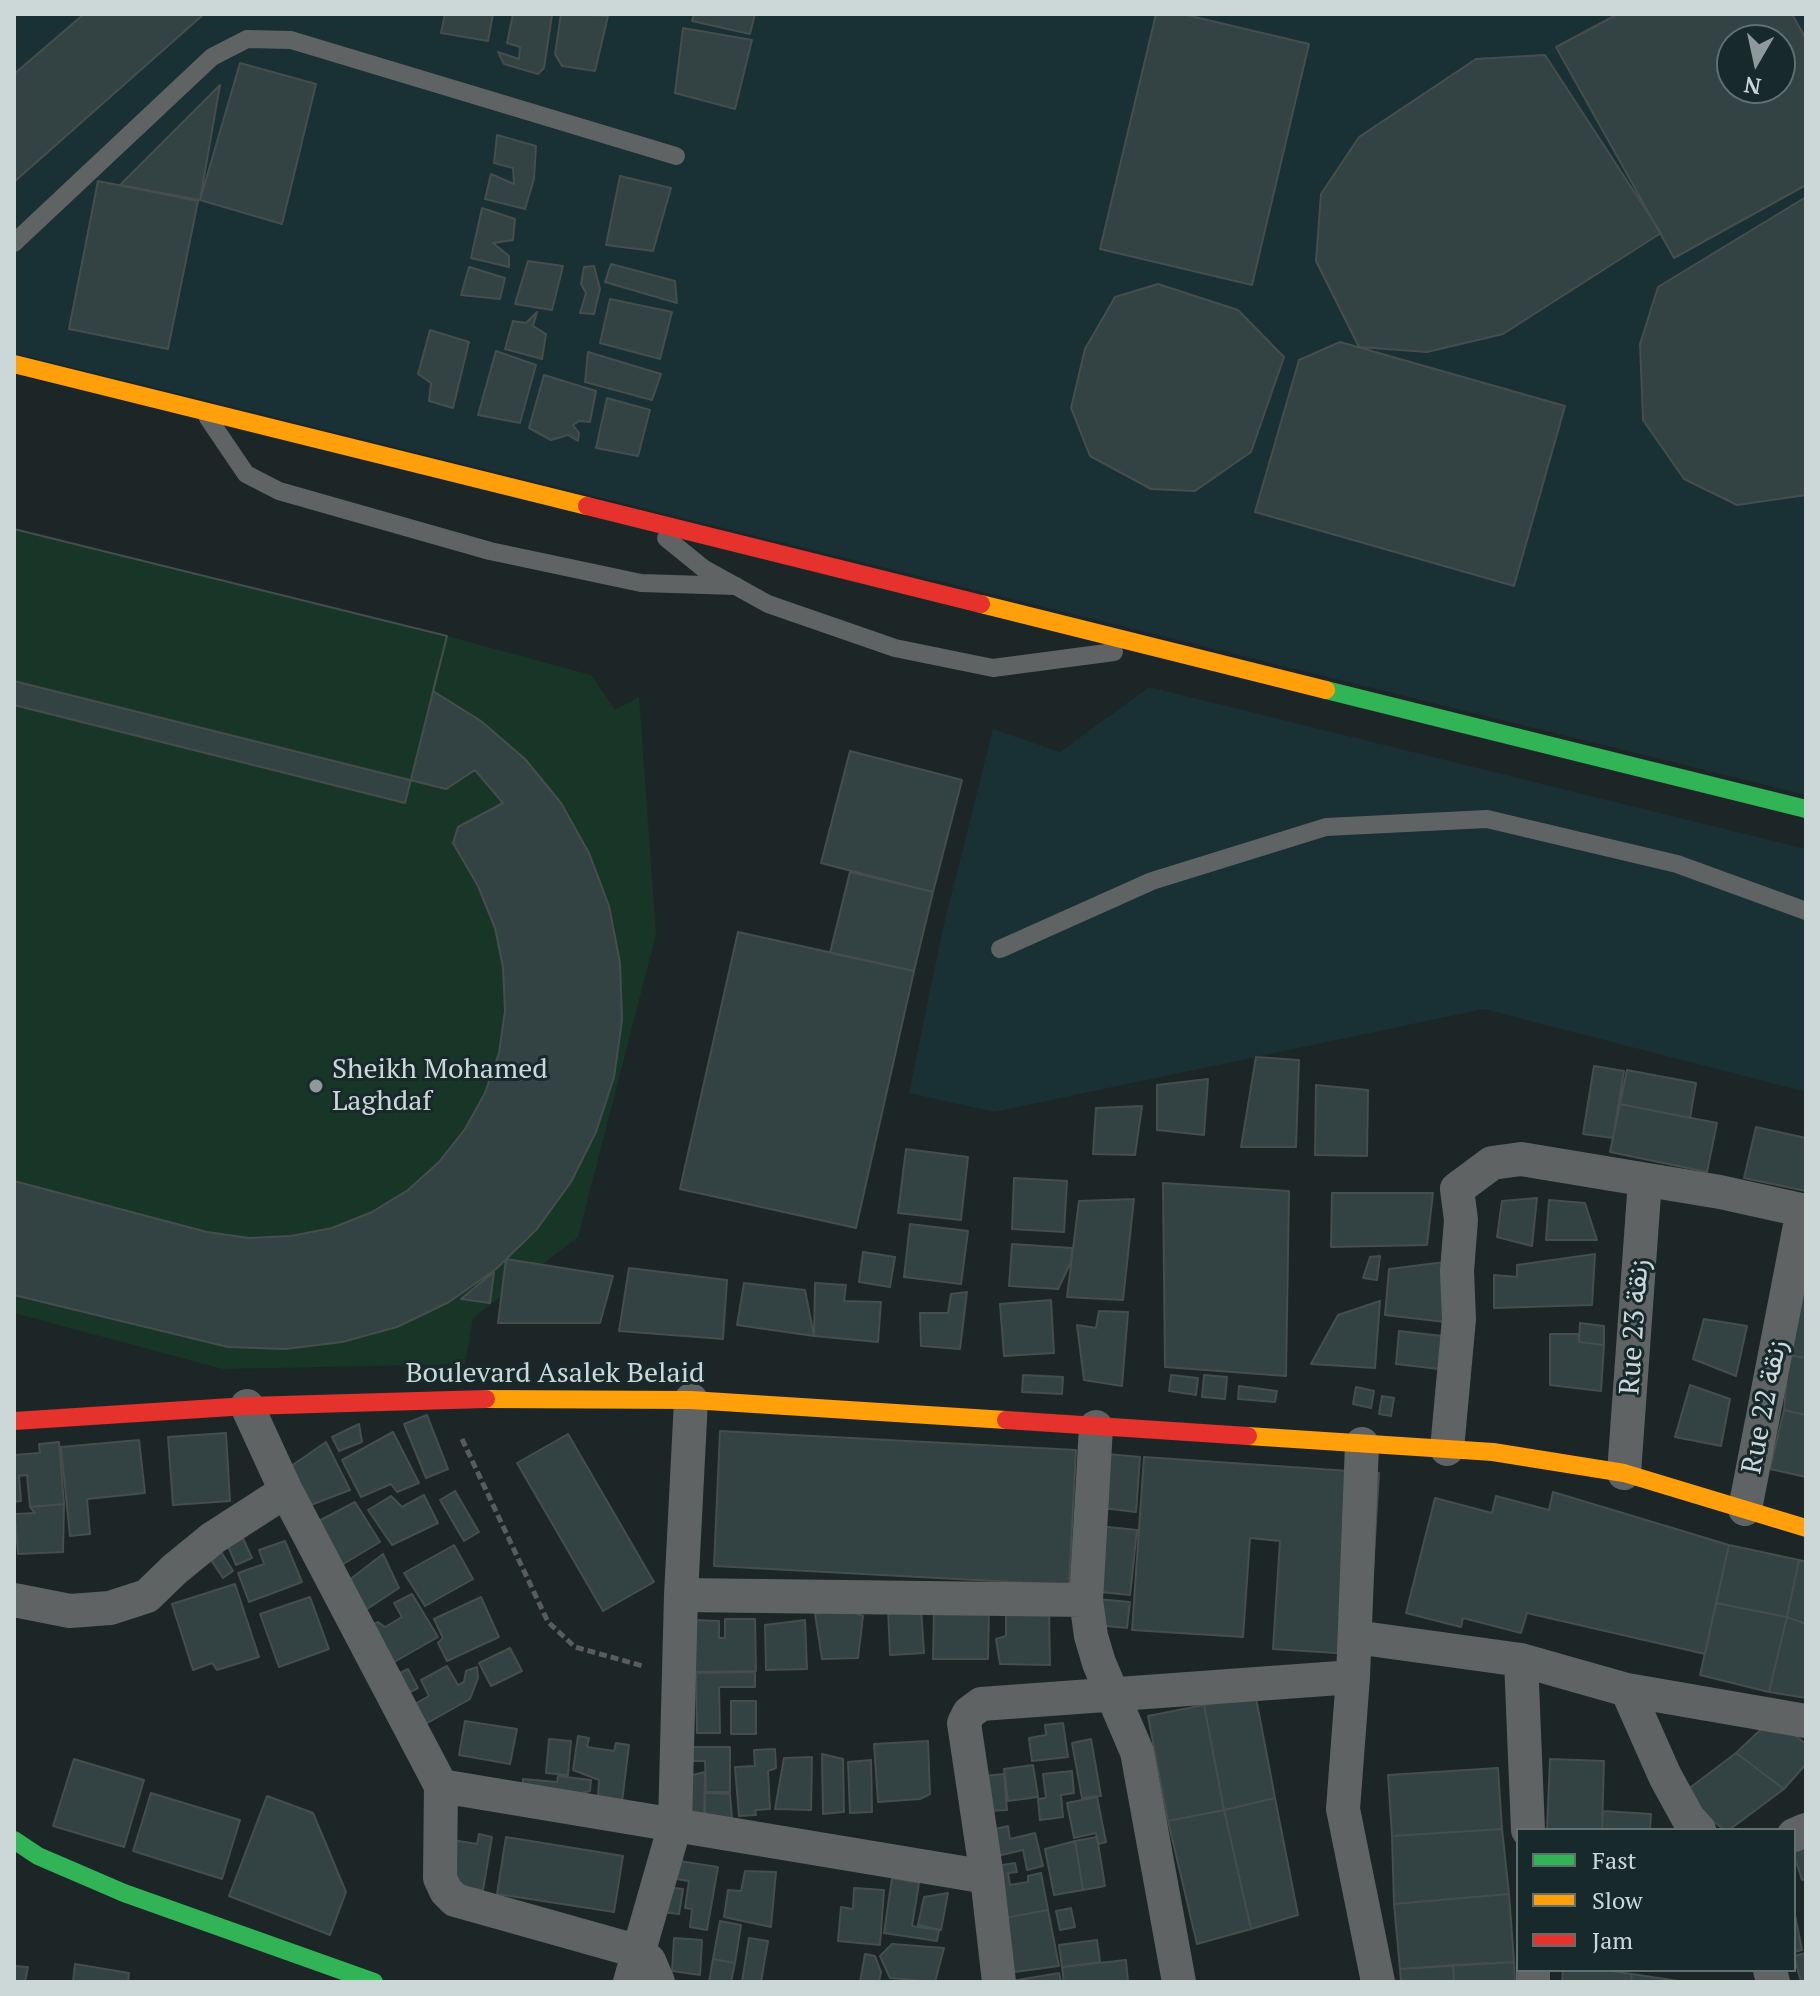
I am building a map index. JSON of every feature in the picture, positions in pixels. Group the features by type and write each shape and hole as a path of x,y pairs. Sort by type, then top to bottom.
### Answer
{"street":[{"path":"14,364 1806,809"},
{"path":"1447,1449 1459,1319 1457,1271 1461,1220 1457,1189 1492,1163 1521,1159 1720,1192 1804,1211"},
{"name":"Rue 23 زنقة","path":"1624,1473 1645,1180"},
{"name":"Rue 22 زنقة","path":"1745,1509 1804,1211"},
{"name":"Boulevard Asalek Belaid","path":"14,1421 247,1406 444,1399 691,1400 1493,1452 1624,1473"},
{"path":"635,1967 675,1825 681,1595 691,1400"},
{"path":"247,1406 286,1491 441,1786 440,1878 446,1891 455,1900 635,1967 649,1961 658,1982"},
{"path":"1096,1427 1086,1600 1095,1650 1137,1752 1179,1982"},
{"path":"1362,1444 1353,1677 1343,1809 1378,1982"},
{"path":"1624,1473 1806,1528"},
{"path":"14,1600 70,1611 110,1608 147,1596 213,1538 286,1491"},
{"path":"681,1595 1086,1600"},
{"path":"1355,1637 1521,1660 1627,1690 1806,1721"},
{"path":"1521,1660 1528,1828"},
{"path":"999,1982 964,1723 969,1713 981,1704 1353,1677"},
{"path":"1627,1690 1665,1776 1688,1818 1697,1828"},
{"path":"441,1786 987,1877"},
{"path":"14,1840 38,1856 124,1893 374,1982"}],"lane":[{"path":"14,243 212,57 247,39 291,40 676,156"},
{"path":"203,410 246,474 279,491 490,551 626,580 736,586"},
{"path":"644,520 703,568 768,604 895,648 993,668 1152,646"},
{"path":"1000,949 1152,881 1326,827 1487,819 1677,864 1806,911"}],"path":[{"path":"444,1399 548,1622 575,1647 679,1676"}],"shaded area":[{"path":"14,14 1806,14 1806,795 14,353"},
{"path":"1149,687 1806,849 1806,1092 1484,1009 994,1112 909,1093 943,928 993,729 1060,752"}],"green space":[{"name":"Sheikh Mohamed Laghdaf","path":"14,529 447,636 591,675 615,710 639,697 656,934 578,1237 473,1318 465,1364 223,1369 14,1313"}],"building":[{"path":"84,14 204,14 14,182 14,74"},
{"path":"445,14 493,14 488,41 441,33"},
{"path":"513,14 552,15 544,68 538,74 504,64 498,52 519,59 520,47 507,43"},
{"path":"561,14 608,16 595,71 562,66 555,54"},
{"path":"694,14 755,14 750,34 692,21"},
{"path":"1156,14 1182,14 1309,44 1252,285 1100,249"},
{"path":"1618,14 1792,14 1806,39 1806,185 1674,258 1556,47"},
{"path":"683,28 752,40 735,109 675,93"},
{"path":"1545,55 1661,233 1503,334 1427,352 1359,347 1316,261 1321,194 1359,137 1476,59"},
{"path":"240,63 316,84 282,224 200,200"},
{"path":"220,85 200,200 120,185"},
{"path":"497,135 536,146 534,179 525,209 485,199 491,174 514,184 513,168 494,163"},
{"path":"620,176 671,188 653,251 606,245"},
{"path":"98,181 198,201 168,349 69,329"},
{"path":"1806,197 1806,495 1737,505 1684,479 1643,420 1640,344 1658,287"},
{"path":"482,208 515,219 513,240 493,243 509,256 509,267 471,258"},
{"path":"528,261 563,266 552,310 515,304"},
{"path":"611,264 675,281 677,303 605,282"},
{"path":"594,266 600,289 594,314 580,313 586,293 581,284 584,267"},
{"path":"469,267 505,278 500,299 461,295"},
{"path":"1158,284 1238,310 1284,357 1251,452 1195,491 1151,489 1090,456 1071,408 1085,349 1115,297"},
{"path":"610,299 672,312 660,359 600,343"},
{"path":"537,312 533,326 546,334 542,359 505,349 513,321 526,323"},
{"path":"430,330 469,342 453,408 429,401 431,383 418,374"},
{"path":"1340,342 1565,406 1514,586 1255,512 1299,360"},
{"path":"496,351 536,365 520,423 478,415"},
{"path":"588,352 661,374 652,400 585,382"},
{"path":"544,375 596,391 590,422 579,421 573,425 579,433 578,441 568,435 551,440 529,428"},
{"path":"607,398 650,410 638,456 596,448"},
{"path":"14,529 447,636 433,691 481,721 525,759 561,803 589,853 609,906 620,963 622,1020 614,1077 596,1132 571,1182 537,1229 496,1269 449,1302 397,1327 342,1342 285,1349 228,1347 14,1295 14,1181 207,1232 249,1238 291,1236 332,1228 372,1212 408,1190 439,1162 465,1129 485,1093 499,1053 505,1011 503,967 495,928 478,886 453,843 458,827 503,803 475,770 446,789 14,681"},
{"path":"14,529 447,636 405,803 14,705"},
{"path":"850,751 962,780 933,892 821,863"},
{"path":"850,872 933,892 914,971 830,953"},
{"path":"738,932 914,971 856,1228 680,1189"},
{"path":"1256,1057 1299,1060 1296,1147 1241,1147"},
{"path":"1594,1066 1624,1071 1613,1138 1583,1134"},
{"path":"1627,1070 1696,1083 1690,1118 1620,1104"},
{"path":"1208,1079 1204,1135 1157,1130 1157,1085"},
{"path":"1316,1085 1368,1090 1367,1156 1315,1155"},
{"path":"1620,1104 1717,1123 1707,1172 1610,1152"},
{"path":"1142,1106 1135,1155 1093,1154 1096,1108"},
{"path":"1756,1127 1806,1138 1806,1191 1744,1178"},
{"path":"906,1149 968,1157 961,1220 898,1213"},
{"path":"1014,1178 1067,1181 1064,1232 1012,1229"},
{"path":"1163,1183 1289,1191 1286,1376 1165,1367"},
{"path":"1332,1193 1433,1193 1427,1245 1331,1247"},
{"path":"1537,1198 1532,1246 1497,1237 1502,1201"},
{"path":"1134,1199 1123,1300 1067,1297 1079,1201"},
{"path":"1549,1200 1585,1203 1597,1240 1546,1240"},
{"path":"910,1224 968,1231 961,1284 904,1277"},
{"path":"1012,1244 1072,1248 1071,1262 1058,1289 1009,1286"},
{"path":"863,1252 895,1257 890,1287 859,1282"},
{"path":"1595,1254 1592,1305 1494,1308 1494,1275 1517,1277 1517,1265"},
{"path":"1380,1256 1377,1280 1363,1278 1370,1257"},
{"path":"1806,1258 1806,1358 1789,1355"},
{"path":"506,1259 613,1276 600,1323 498,1323"},
{"path":"1445,1262 1445,1322 1385,1315 1389,1269"},
{"path":"629,1268 727,1280 723,1339 619,1331"},
{"path":"494,1272 490,1303 461,1299 479,1284"},
{"path":"744,1283 805,1290 814,1336 737,1325"},
{"path":"815,1283 846,1285 844,1301 881,1302 878,1342 814,1336"},
{"path":"967,1292 960,1349 921,1346 920,1313 948,1313 951,1294"},
{"path":"1051,1300 1054,1353 1004,1356 1000,1304"},
{"path":"1380,1301 1375,1368 1311,1364 1338,1315"},
{"path":"1099,1311 1128,1312 1122,1386 1084,1380 1077,1325 1096,1328"},
{"path":"1704,1319 1747,1326 1736,1376 1693,1359"},
{"path":"1580,1323 1604,1326 1604,1345 1579,1342"},
{"path":"1399,1331 1442,1336 1439,1369 1396,1364"},
{"path":"1550,1334 1578,1334 1579,1342 1604,1345 1601,1391 1550,1385"},
{"path":"1789,1355 1806,1358 1806,1415 1784,1410"},
{"path":"1023,1375 1063,1377 1062,1394 1022,1392"},
{"path":"1171,1375 1198,1378 1196,1395 1169,1391"},
{"path":"1204,1375 1227,1377 1225,1399 1202,1397"},
{"path":"1690,1385 1730,1399 1721,1446 1675,1437"},
{"path":"1239,1386 1277,1391 1275,1402 1238,1399"},
{"path":"1356,1387 1374,1391 1371,1408 1353,1404"},
{"path":"1382,1396 1394,1398 1391,1416 1379,1414"},
{"path":"1784,1410 1806,1415 1806,1477 1770,1469"},
{"path":"427,1415 448,1469 426,1478 404,1424"},
{"path":"359,1424 362,1442 339,1451 332,1437"},
{"path":"720,1431 1076,1450 1069,1585 714,1566"},
{"path":"393,1432 419,1483 397,1492 391,1484 361,1497 342,1460"},
{"path":"226,1433 230,1501 173,1505 168,1437"},
{"path":"568,1434 654,1582 603,1611 517,1463"},
{"path":"139,1440 145,1493 87,1499 90,1534 70,1536 61,1447"},
{"path":"59,1442 64,1504 30,1507 27,1475 19,1476 21,1501 14,1502 14,1455 40,1453 39,1444"},
{"path":"326,1442 350,1490 303,1508 284,1471"},
{"path":"1107,1454 1140,1457 1136,1512 1102,1508"},
{"path":"1144,1457 1379,1473 1368,1655 1273,1649 1280,1541 1250,1538 1243,1637 1132,1630"},
{"path":"455,1491 479,1532 464,1541 440,1500"},
{"path":"1553,1492 1729,1545 1705,1654 1527,1613 1521,1633 1463,1618 1461,1627 1406,1613 1435,1498 1492,1513 1496,1496 1549,1510"},
{"path":"424,1495 438,1523 392,1545 368,1510 391,1496 402,1507"},
{"path":"355,1502 380,1542 340,1566 313,1524"},
{"path":"64,1504 63,1552 18,1554 15,1514 35,1513 30,1507"},
{"path":"1098,1526 1137,1530 1130,1595 1091,1591"},
{"path":"240,1532 252,1558 236,1565 225,1539"},
{"path":"285,1541 302,1582 249,1602 238,1573 264,1564 259,1550"},
{"path":"454,1545 473,1579 425,1606 404,1573"},
{"path":"1729,1545 1799,1560 1787,1617 1716,1603"},
{"path":"218,1547 233,1571 223,1578 207,1554"},
{"path":"383,1554 399,1588 361,1613 344,1584"},
{"path":"1799,1560 1806,1562 1806,1624 1787,1617"},
{"path":"235,1584 259,1657 217,1670 212,1663 193,1670 172,1604"},
{"path":"412,1594 438,1637 389,1665 368,1627 378,1622 385,1627 402,1617 394,1603"},
{"path":"310,1597 329,1649 279,1667 260,1614"},
{"path":"481,1597 499,1637 447,1661 438,1643 443,1638 434,1619"},
{"path":"1097,1599 1130,1602 1127,1628 1095,1625"},
{"path":"1716,1603 1787,1617 1769,1692 1700,1675"},
{"path":"888,1608 921,1608 924,1653 890,1655"},
{"path":"1049,1608 1050,1665 1000,1664 996,1639 1006,1636 1006,1611"},
{"path":"844,1609 863,1616 858,1658 822,1659 815,1614"},
{"path":"934,1609 989,1609 988,1659 933,1659"},
{"path":"1787,1617 1806,1624 1806,1698 1769,1692"},
{"path":"725,1619 755,1619 756,1671 694,1672 694,1620 719,1621 719,1638 725,1638"},
{"path":"805,1620 807,1669 766,1670 765,1625"},
{"path":"510,1648 522,1671 491,1686 479,1663"},
{"path":"447,1666 458,1685 464,1682 466,1671 477,1667 478,1678 470,1699 422,1726 411,1706 429,1696 421,1680"},
{"path":"408,1669 418,1688 402,1696 392,1677"},
{"path":"755,1672 755,1687 719,1687 720,1733 697,1733 696,1673"},
{"path":"1256,1698 1275,1798 1224,1810 1204,1705"},
{"path":"731,1701 756,1701 756,1734 731,1734"},
{"path":"1204,1705 1224,1810 1168,1821 1148,1716"},
{"path":"1773,1718 1806,1744 1806,1764 1784,1789 1736,1753"},
{"path":"465,1721 517,1729 510,1764 459,1755"},
{"path":"1063,1723 1068,1757 1032,1761 1029,1738 1046,1735 1045,1725"},
{"path":"578,1736 589,1738 587,1747 614,1751 616,1743 629,1745 622,1802 598,1797 599,1780 573,1770"},
{"path":"549,1739 571,1741 568,1775 546,1773"},
{"path":"1091,1739 1101,1796 1082,1798 1072,1743"},
{"path":"928,1741 930,1794 920,1799 878,1802 874,1744"},
{"path":"691,1747 730,1747 730,1792 706,1792 705,1761 692,1761"},
{"path":"775,1749 776,1768 768,1771 770,1809 755,1810 756,1815 739,1816 735,1767 755,1766 754,1750"},
{"path":"1736,1753 1784,1789 1732,1828 1722,1828 1679,1796"},
{"path":"822,1754 843,1759 844,1812 823,1814"},
{"path":"812,1757 811,1810 775,1809 784,1758"},
{"path":"74,1759 144,1780 124,1847 53,1826"},
{"path":"1550,1759 1604,1761 1602,1828 1547,1828"},
{"path":"871,1760 872,1812 850,1813 848,1762"},
{"path":"1033,1765 1038,1797 1008,1801 1004,1769"},
{"path":"1498,1768 1502,1829 1392,1836 1388,1775"},
{"path":"1072,1771 1074,1793 1061,1795 1063,1817 1040,1820 1038,1799 1046,1798 1043,1774"},
{"path":"705,1772 704,1819 687,1819 685,1777"},
{"path":"1004,1774 1007,1810 986,1811 984,1776"},
{"path":"558,1776 591,1780 590,1791 562,1798 522,1793 523,1779 557,1782"},
{"path":"151,1793 240,1820 222,1879 133,1851"},
{"path":"705,1793 730,1794 732,1819 705,1819"},
{"path":"267,1796 313,1813 346,1892 330,1935 229,1896"},
{"path":"1097,1797 1106,1842 1098,1844 1096,1833 1074,1838 1067,1803"},
{"path":"1275,1798 1298,1915 1251,1929 1224,1810"},
{"path":"1224,1810 1251,1929 1197,1944 1168,1821"},
{"path":"1603,1811 1651,1814 1650,1828 1602,1828"},
{"path":"1008,1826 1010,1839 1035,1833 1043,1866 1027,1870 1023,1850 997,1856 991,1830"},
{"path":"1502,1829 1509,1894 1394,1904 1392,1836"},
{"path":"479,1834 492,1837 483,1890 454,1886 453,1840 477,1844"},
{"path":"506,1837 623,1856 614,1912 497,1894"},
{"path":"1097,1837 1105,1886 1083,1890 1075,1841"},
{"path":"1075,1841 1083,1890 1054,1895 1045,1849"},
{"path":"1806,1841 1806,1879 1802,1880 1796,1861 1796,1844"},
{"path":"679,1861 718,1867 707,1930 690,1927 692,1909 685,1908 689,1881 676,1879"},
{"path":"1015,1863 1017,1872 1008,1873 1010,1885 1028,1882 1028,1876 1041,1873 1048,1910 999,1919 990,1867"},
{"path":"745,1871 776,1872 771,1927 724,1917 728,1890 741,1891"},
{"path":"892,1878 919,1883 912,1926 939,1930 937,1941 884,1933"},
{"path":"666,1887 683,1889 679,1914 662,1912"},
{"path":"854,1888 884,1890 880,1945 838,1941 841,1907 853,1909"},
{"path":"948,1893 941,1930 918,1925 924,1897"},
{"path":"1509,1894 1514,1962 1400,1969 1394,1904"},
{"path":"1071,1908 1075,1927 1060,1930 1056,1911"},
{"path":"1048,1910 1059,1966 1007,1973 999,1919"},
{"path":"1796,1920 1802,1950 1796,1952"},
{"path":"720,1921 741,1925 735,1963 713,1959"},
{"path":"674,1938 702,1940 700,1975 672,1971"},
{"path":"749,1938 768,1941 761,1982 742,1982"},
{"path":"1097,1940 1100,1962 1062,1967 1059,1945"},
{"path":"892,1944 944,1948 935,1982 890,1978 880,1956"},
{"path":"1806,1953 1806,1982 1801,1982 1796,1956"},
{"path":"865,1954 875,1956 881,1972 879,1982 860,1982"},
{"path":"713,1959 735,1963 731,1982 709,1982"},
{"path":"1126,1960 1128,1982 1064,1982 1062,1967"},
{"path":"1514,1962 1515,1982 1454,1982 1453,1965"},
{"path":"75,1964 129,1973 128,1982 73,1982"},
{"path":"1453,1965 1454,1982 1401,1982 1400,1969"},
{"path":"14,1966 28,1967 25,1982 14,1982"},
{"path":"1563,1972 1632,1974 1631,1982 1562,1982"},
{"path":"1059,1973 1061,1982 1012,1981"},
{"path":"1632,1974 1685,1982 1631,1982"}],"traffic: fast":[{"path":"1326,690 1806,809"},
{"path":"14,1840 38,1856 124,1893 374,1982"}],"traffic: slow":[{"path":"14,364 587,506"},
{"path":"981,604 1326,690"},
{"path":"486,1399 691,1400 1006,1420"},
{"path":"1248,1436 1493,1452 1624,1473 1806,1528"}],"traffic: jam":[{"path":"587,506 981,604"},
{"path":"14,1421 247,1406 486,1399"},
{"path":"1006,1420 1248,1436"}],"place":[{"name":"Sheikh Mohamed Laghdaf","path":"316,1086"}]}
